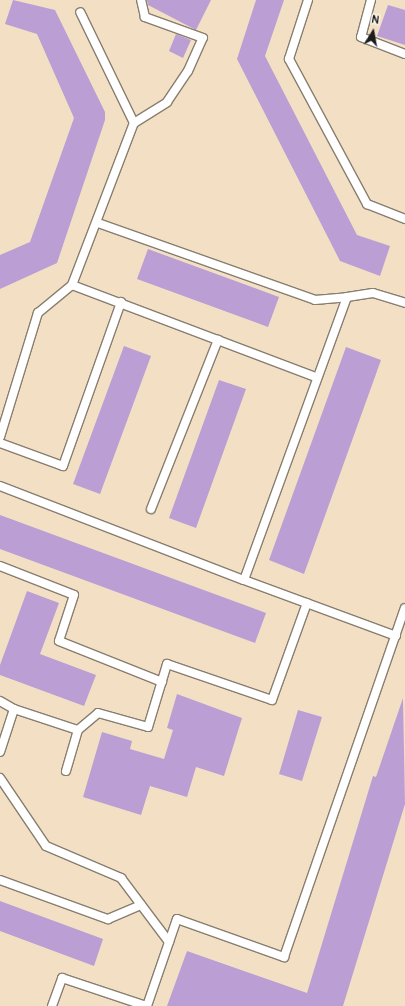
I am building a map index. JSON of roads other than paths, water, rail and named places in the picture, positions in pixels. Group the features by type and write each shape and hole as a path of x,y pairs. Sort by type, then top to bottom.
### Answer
{"lane":[{"path":"0,437 38,313 72,285 98,223 134,123 168,102 188,71 203,38 145,17 141,0"},
{"path":"308,0 289,59 367,204 405,219"},
{"path":"371,0 361,37 405,54"},
{"path":"80,12 134,123"},
{"path":"98,223 315,300 373,293 405,303"},
{"path":"72,285 121,302 316,377"},
{"path":"244,580 316,377 347,297"},
{"path":"0,443 63,466 121,302"},
{"path":"151,509 218,340"},
{"path":"0,486 244,580 396,636"},
{"path":"0,566 74,594 59,641 162,682"},
{"path":"66,771 78,730 98,712 148,727 167,664 272,700 307,603"},
{"path":"52,1006 62,978 147,1006 177,919 284,957 405,608"},
{"path":"0,701 14,709 78,730"},
{"path":"0,752 14,709"},
{"path":"0,778 46,846 121,878 169,942"},
{"path":"0,880 108,919 142,906"}]}
